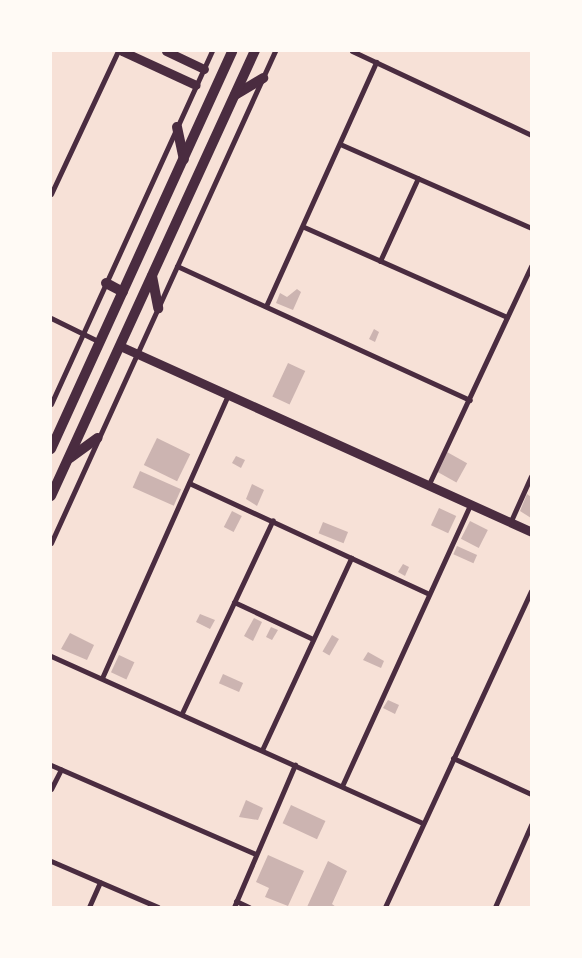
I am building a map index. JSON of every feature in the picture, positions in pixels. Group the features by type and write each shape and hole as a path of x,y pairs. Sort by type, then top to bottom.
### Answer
{"main road":[{"path":"51,450 232,51"},
{"path":"51,496 255,51"},
{"path":"234,96 262,78"},
{"path":"177,127 184,159"},
{"path":"152,276 158,308"},
{"path":"106,283 123,292"},
{"path":"69,458 98,438"}],"street":[{"path":"51,194 118,51"},
{"path":"122,51 196,85"},
{"path":"166,51 204,69"},
{"path":"51,404 212,51"},
{"path":"51,543 275,51"},
{"path":"352,51 531,135"},
{"path":"266,306 304,227 376,62"},
{"path":"340,144 531,228"},
{"path":"380,261 418,178"},
{"path":"304,227 507,317"},
{"path":"177,266 470,400"},
{"path":"428,486 470,400 531,266"},
{"path":"51,318 100,342"},
{"path":"120,346 531,532"},
{"path":"102,678 228,395"},
{"path":"510,523 531,476"},
{"path":"189,483 430,594"},
{"path":"342,786 470,505"},
{"path":"182,713 272,520"},
{"path":"262,750 351,558"},
{"path":"385,907 531,591"},
{"path":"234,602 313,639"},
{"path":"51,656 182,713 423,823"},
{"path":"453,758 531,794"},
{"path":"51,765 256,854"},
{"path":"248,907 235,904 295,765"},
{"path":"51,790 60,769"},
{"path":"495,907 531,825"},
{"path":"51,861 158,907"},
{"path":"89,907 100,882"}],"building":[{"path":"297,289 301,292 293,310 276,303 280,293 287,297"},
{"path":"374,329 379,332 375,342 369,339"},
{"path":"288,363 305,371 290,405 272,397"},
{"path":"157,438 190,454 177,481 144,465"},
{"path":"447,452 467,463 456,482 436,471"},
{"path":"236,456 245,460 241,468 232,463"},
{"path":"140,471 181,489 174,506 133,487"},
{"path":"252,484 264,490 257,506 246,499"},
{"path":"527,494 531,497 531,518 520,511"},
{"path":"439,508 456,516 448,533 431,525"},
{"path":"232,511 242,516 234,532 224,527"},
{"path":"470,521 488,530 479,548 461,539"},
{"path":"323,522 348,532 344,543 319,533"},
{"path":"457,546 477,555 473,563 453,554"},
{"path":"403,564 409,567 405,576 398,572"},
{"path":"200,614 215,620 210,629 196,622"},
{"path":"254,618 262,622 253,641 244,636"},
{"path":"271,627 278,630 272,640 266,637"},
{"path":"70,633 94,645 87,660 61,649"},
{"path":"332,635 339,639 329,655 322,651"},
{"path":"368,652 384,661 381,668 363,660"},
{"path":"119,655 134,662 126,679 111,672"},
{"path":"223,674 243,683 239,692 219,683"},
{"path":"388,700 399,705 395,714 383,708"},
{"path":"246,800 263,808 258,820 239,817"},
{"path":"291,805 325,821 317,839 283,823"},
{"path":"268,855 304,871 288,906 265,897 269,888 256,882"},
{"path":"328,861 347,871 332,904 336,907 307,907"}]}
